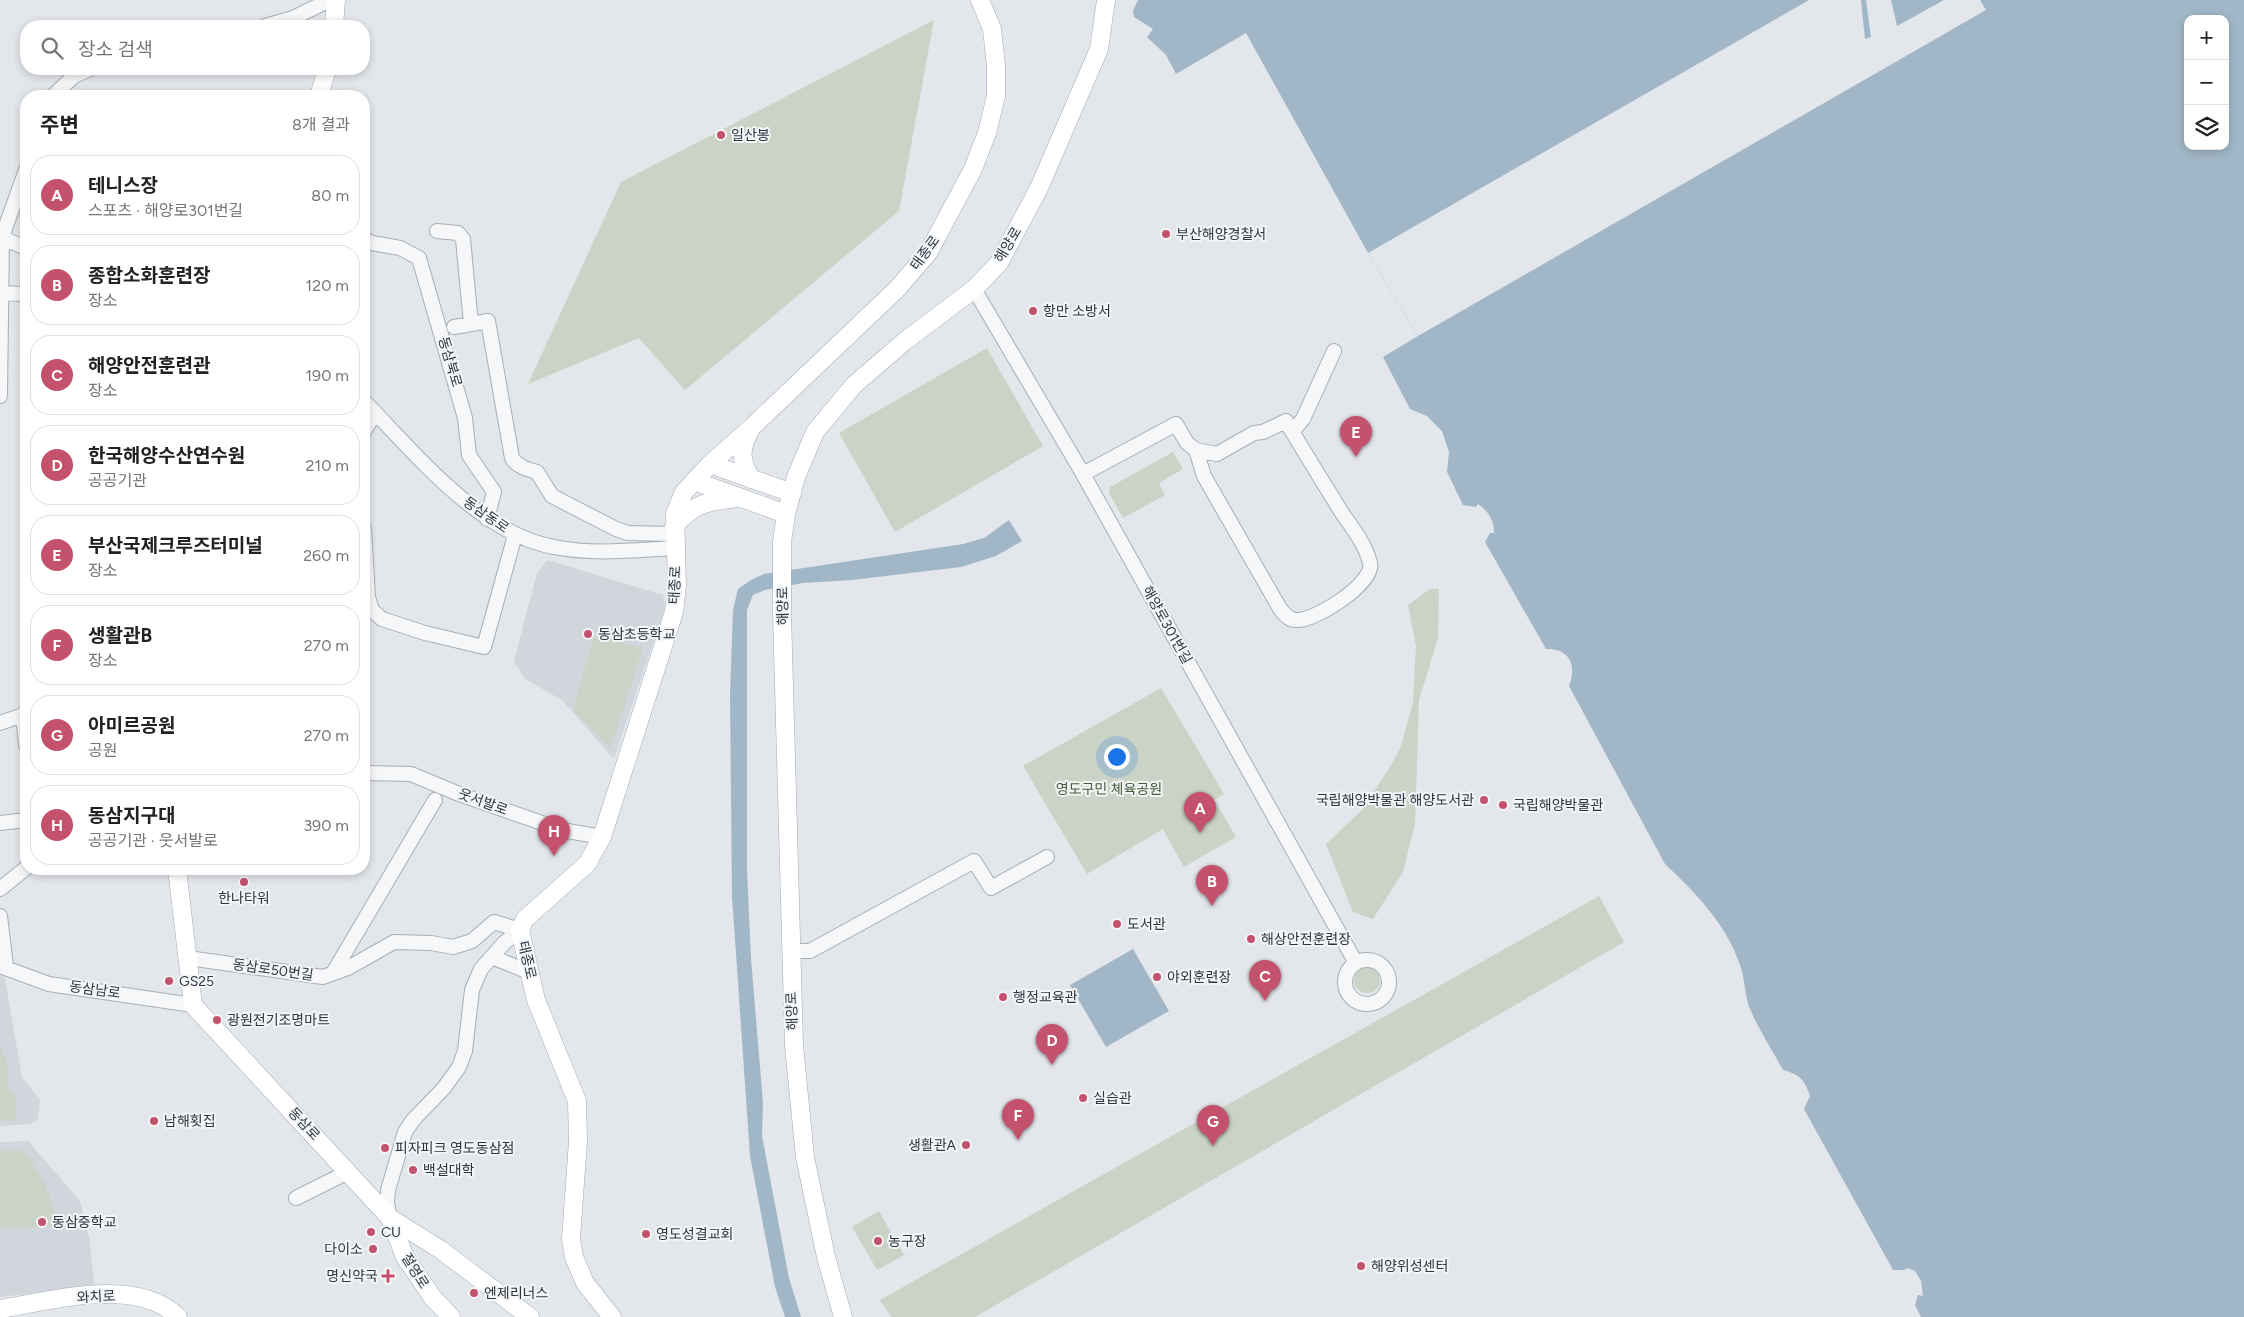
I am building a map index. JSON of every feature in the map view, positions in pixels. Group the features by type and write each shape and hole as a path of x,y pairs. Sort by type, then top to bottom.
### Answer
{"main road":[{"path":"334,20 336,0"},
{"name":"태종로","path":"612,1317 585,1283 574,1257 571,1239 578,1141 577,1101 536,1000 520,930 525,919 588,864 602,837 674,612 678,585 675,514 684,492 710,464 753,426 897,289 928,253 973,169 987,133 996,96 996,66 992,29 980,0"},
{"name":"해양로","path":"843,1317 826,1257 805,1158 794,1046 782,614 782,542 786,514 796,477 815,432 854,385 905,341 974,289 999,263 1039,188 1099,49 1106,0"},
{"path":"321,90 325,75"},
{"path":"751,479 744,467 741,453 753,426"},
{"path":"710,464 792,493"},
{"path":"694,481 786,514"},
{"path":"675,536 685,513 698,505 740,497"},
{"path":"178,875 194,1005"},
{"name":"동삼로","path":"194,1005 390,1218 441,1250 530,1317"},
{"name":"절영로","path":"390,1218 405,1257 450,1317"},
{"name":"와치로","path":"7,1311 97,1294 115,1294 150,1301 164,1307 178,1317"}],"street":[{"path":"286,20 330,0"},
{"path":"59,90 76,75"},
{"path":"0,396 1,237 20,186"},
{"path":"437,231 458,232 463,239 471,324"},
{"path":"1,237 20,245"},
{"name":"동삼북로","path":"370,242 400,248 419,258 465,418 469,455 494,492 487,519"},
{"name":"해양로301번길","path":"974,289 1083,474 1356,963"},
{"path":"0,293 20,294"},
{"path":"454,327 488,322 512,458 516,464 524,469 537,472 552,496 616,529 628,533 675,536"},
{"path":"1292,432 1303,419 1334,351"},
{"name":"동삼동로","path":"370,407 456,494 487,519 515,535 553,547 594,552 675,536"},
{"path":"370,421 375,412"},
{"path":"1196,450 1204,476 1284,614 1290,619 1298,621 1321,611 1354,591 1370,572 1370,564 1350,526 1286,421 1263,432 1254,433 1217,454 1204,476"},
{"path":"1083,474 1176,424 1187,443 1196,450 1217,454"},
{"path":"370,604 372,610 382,619 426,633 484,647 515,535"},
{"path":"0,723 20,716"},
{"name":"웃서발로","path":"370,773 411,774 459,794 562,830 602,837"},
{"path":"333,973 435,800"},
{"path":"0,822 20,820"},
{"path":"791,951 810,951 974,861 991,888 1047,856"},
{"path":"0,889 20,873"},
{"path":"0,916 3,966"},
{"name":"동삼로50번길","path":"188,958 322,976 348,968 394,942 431,943 453,947 472,941 494,922 520,930"},
{"path":"390,1218 387,1203 388,1190 406,1132 413,1120 444,1088 459,1067 465,1051 474,981 481,969 504,943 520,930"},
{"path":"492,957 529,972"},
{"name":"동삼남로","path":"3,966 49,984 194,1005"},
{"path":"296,1198 348,1172"}],"shaded area":[{"name":"동삼초등학교","path":"547,560 663,595 665,607 614,759 562,700 525,679 514,661 537,573"},
{"path":"0,974 4,974 22,1077 40,1100 38,1119 30,1124 0,1126"},
{"name":"동삼중학교","path":"28,1141 80,1201 90,1242 94,1286 0,1297 0,1142"}],"green space":[{"path":"934,20 899,211 685,390 639,338 528,384 621,182"},
{"path":"987,348 1043,446 895,532 839,433"},
{"path":"1173,452 1183,469 1159,483 1165,495 1123,518 1109,493 1110,487"},
{"path":"1430,589 1439,589 1438,638 1419,700 1415,823 1403,872 1373,919 1353,912 1326,844 1363,809 1401,746 1413,702 1416,646 1408,605"},
{"path":"594,636 643,648 610,748 573,710"},
{"name":"영도구민 체육공원","path":"1161,688 1224,794 1192,813 1215,801 1236,837 1184,867 1163,829 1087,874 1023,766"},
{"path":"1599,896 1624,942 975,1317 891,1317 880,1300"},
{"path":"1367,967 1376,971 1380,980 1376,989 1367,993 1358,989 1354,980 1358,971"},
{"path":"0,1048 7,1063 8,1089 16,1098 16,1119 0,1121"},
{"path":"0,1151 25,1151 50,1196 57,1227 0,1227"},
{"name":"농구장","path":"879,1211 904,1255 877,1270 852,1227"}],"water":[{"path":"1138,0 2244,0 2244,1317 1921,1317 1915,1305 1918,1295 1923,1296 1921,1281 1915,1271 1907,1268 1904,1270 1893,1270 1804,1109 1810,1096 1806,1086 1801,1078 1783,1070 1761,1032 1750,1009 1741,968 1728,938 1710,911 1665,864 1569,686 1572,672 1570,660 1561,652 1554,649 1546,649 1485,542 1490,533 1494,533 1490,517 1478,504 1476,507 1463,505 1447,472 1449,452 1442,431 1427,416 1410,409 1383,357 1418,336 1368,253 1246,33 1176,74 1166,55 1147,37 1153,29 1134,17 1133,11"},
{"path":"1009,520 1022,541 996,556 961,567 852,580 803,583 765,590 753,595 747,610 747,870 751,958 763,1103 762,1136 789,1278 801,1317 785,1317 775,1287 750,1156 732,896 730,695 733,610 738,589 764,574 963,544 984,538"},
{"path":"1133,949 1169,1011 1106,1047 1070,985"}],"pier":[{"path":"1809,0 1861,0 1865,39 1871,37 1866,0 1891,0 1897,26 1944,0 1980,0 1986,10 1418,336 1368,253"}],"place":[{"name":"일산봉","path":"721,135"},
{"name":"부산해양경찰서","path":"1166,234"},
{"name":"항만 소방서","path":"1033,311"},
{"name":"부산국제크루즈터미널","path":"1356,457"},
{"name":"동삼초등학교","path":"588,634"},
{"name":"국립해양박물관 해양도서관","path":"1484,800"},
{"name":"국립해양박물관","path":"1503,805"},
{"name":"테니스장","path":"1200,833"},
{"name":"동삼지구대","path":"554,856"},
{"name":"한나타워","path":"244,882"},
{"name":"종합소화훈련장","path":"1212,906"},
{"name":"도서관","path":"1117,924"},
{"name":"해상안전훈련장","path":"1251,939"},
{"name":"야외훈련장","path":"1157,977"},
{"name":"GS25","path":"169,981"},
{"name":"행정교육관","path":"1003,997"},
{"name":"해양안전훈련관","path":"1265,1001"},
{"name":"광원전기조명마트","path":"217,1020"},
{"name":"한국해양수산연수원","path":"1052,1065"},
{"name":"실습관","path":"1083,1098"},
{"name":"남해횟집","path":"154,1121"},
{"name":"생활관B","path":"1018,1140"},
{"name":"생활관A","path":"966,1145"},
{"name":"아미르공원","path":"1213,1146"},
{"name":"피자피크 영도동삼점","path":"385,1148"},
{"name":"백설대학","path":"413,1170"},
{"name":"동삼중학교","path":"42,1222"},
{"name":"CU","path":"371,1232"},
{"name":"영도성결교회","path":"646,1234"},
{"name":"농구장","path":"878,1241"},
{"name":"다이소","path":"373,1249"},
{"name":"해양위성센터","path":"1361,1266"},
{"name":"명신약국","path":"388,1276"},
{"name":"엔제리너스","path":"474,1293"}]}
